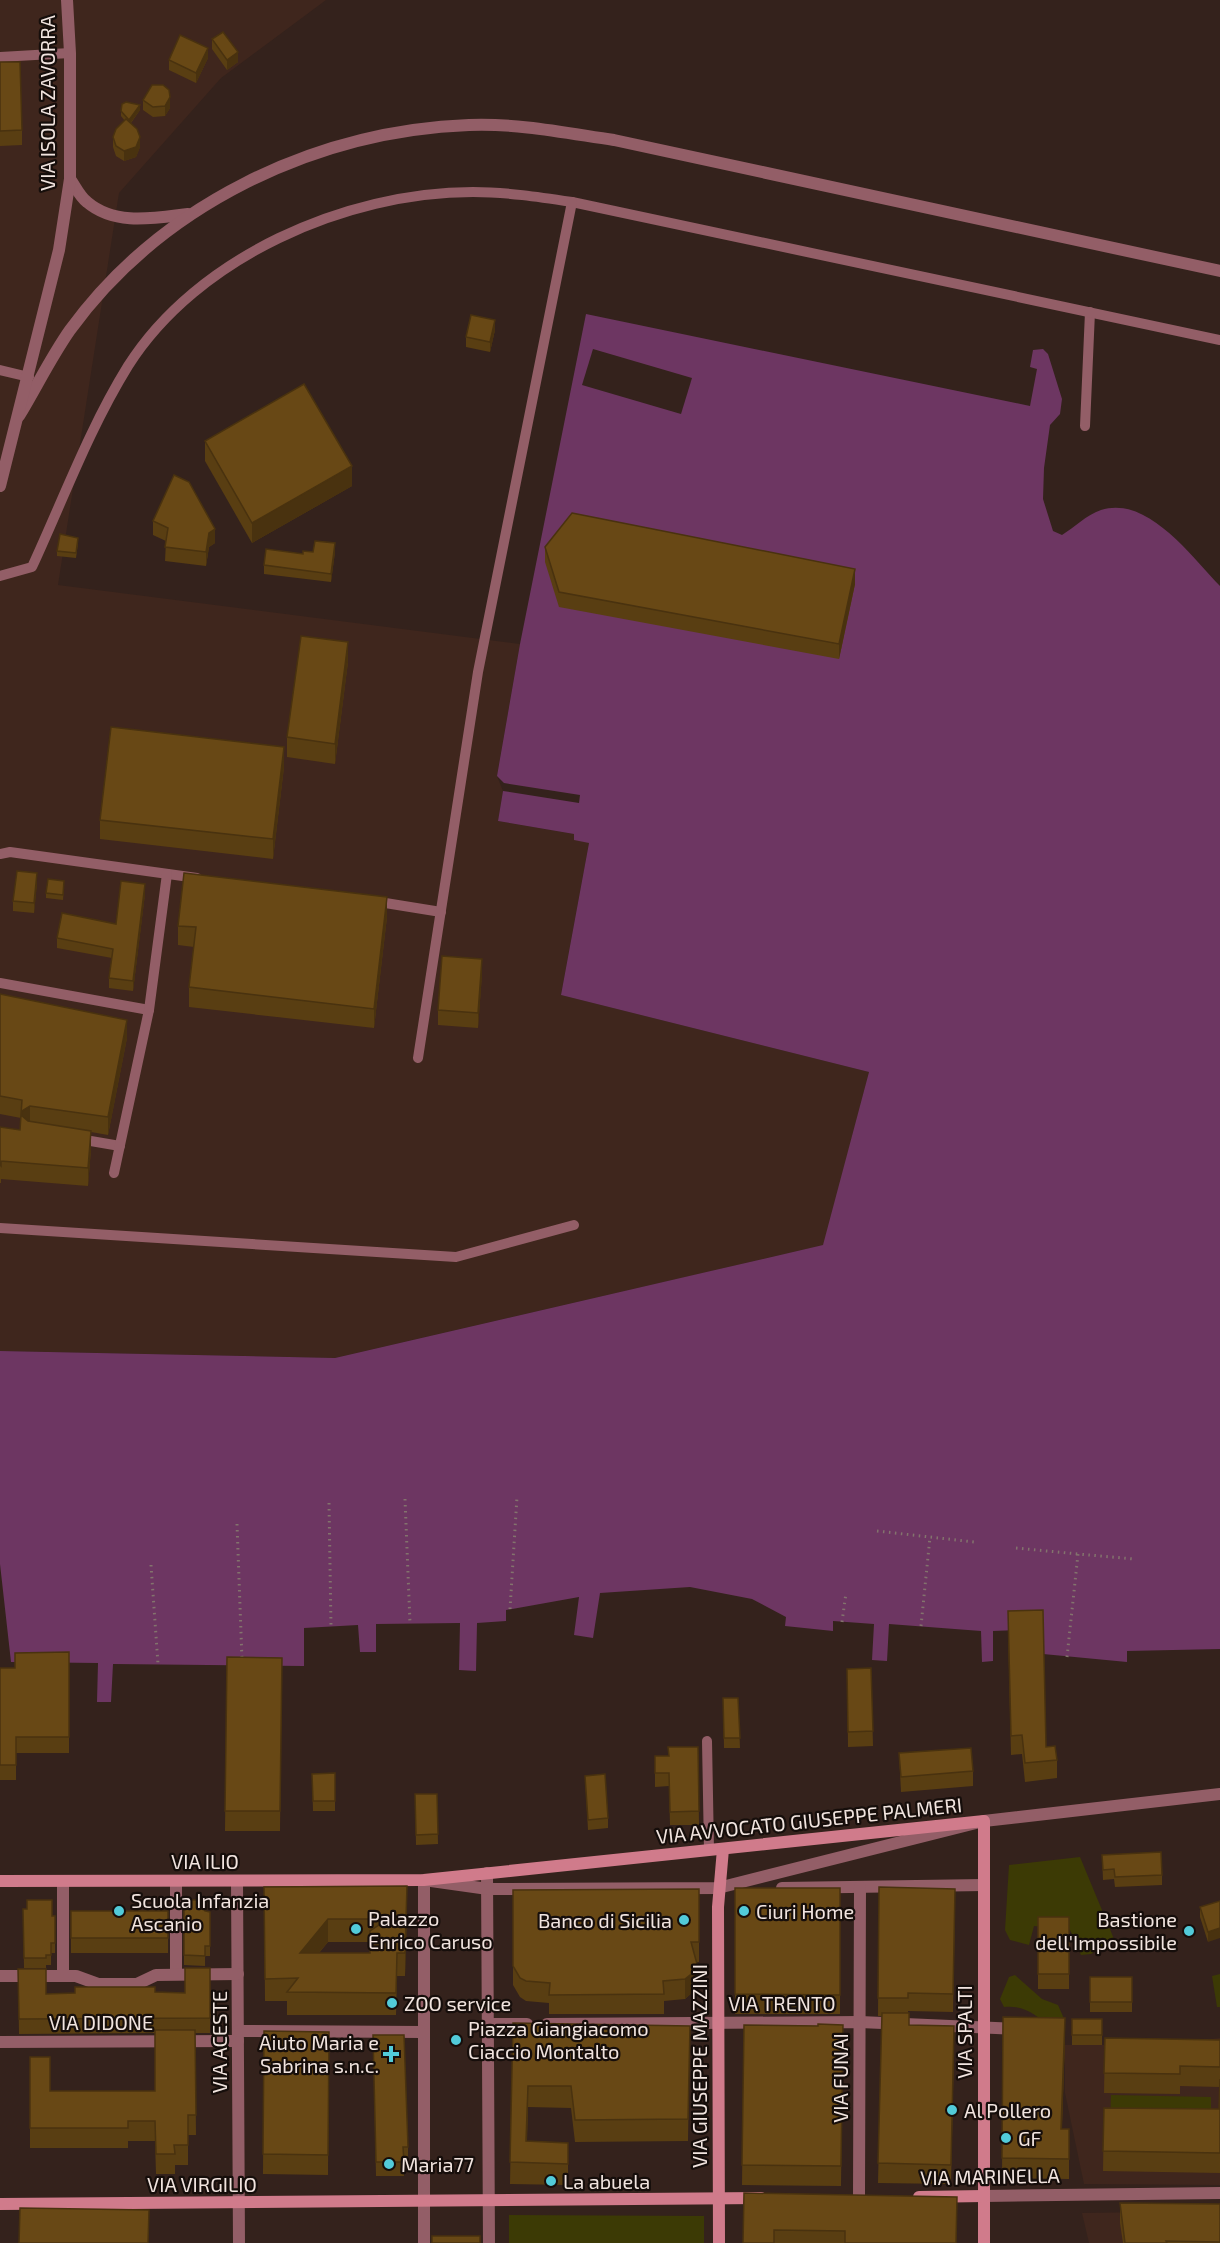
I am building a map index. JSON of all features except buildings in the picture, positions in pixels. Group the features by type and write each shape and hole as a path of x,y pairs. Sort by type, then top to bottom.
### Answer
{"main road":[{"name":"VIA AVVOCATO GIUSEPPE PALMERI","path":"487,1873 984,1821"},
{"name":"VIA SPALTI","path":"984,1821 984,2243"},
{"name":"VIA GIUSEPPE MAZZINI","path":"719,2243 718,1888 723,1849"},
{"name":"VIA ILIO","path":"0,1881 424,1880 487,1873"},
{"name":"VIA MARINELLA","path":"907,2197 984,2196"},
{"path":"719,2199 777,2198"},
{"name":"VIA VIRGILIO","path":"0,2204 719,2199"}],"street":[{"name":"VIA ISOLA ZAVORRA","path":"0,486 59,250 70,179 70,52 67,0"},
{"path":"19,416 70,331 104,290 147,248 189,214 228,191 287,165 369,137 470,125 529,127 614,140 1220,271"},
{"path":"70,179 84,201 111,216 153,219 189,214"},
{"path":"984,1821 1220,1794"},
{"name":"VIA AVVOCATO GIUSEPPE PALMERI","path":"718,1888 984,1821"},
{"path":"487,1873 489,2243"},
{"path":"424,1880 424,2243"},
{"name":"VIA AVVOCATO GIUSEPPE PALMERI","path":"424,1880 488,1889 984,1885"},
{"path":"63,1881 63,1976"},
{"path":"176,1881 176,1974"},
{"name":"VIA ACESTE","path":"237,1881 239,2243"},
{"name":"VIA FUNAI","path":"859,2197 860,1887"},
{"path":"0,1976 76,1976 98,1984 137,1984 156,1975 238,1974"},
{"name":"VIA TRENTO","path":"489,2024 860,2022 1037,2030"},
{"name":"VIA DIDONE","path":"0,2042 423,2032"},
{"name":"VIA MARINELLA","path":"984,2196 1220,2193"}],"lane":[{"path":"0,57 70,52"},
{"path":"0,576 32,567 103,409 129,364 159,326 199,288 247,254 300,230 361,208 416,197 472,192 528,195 572,202 1220,340"},
{"path":"418,1058 478,672 572,202"},
{"path":"1085,426 1090,312"},
{"path":"0,370 29,377"},
{"path":"0,854 10,852 213,880"},
{"path":"114,1173 149,1010 167,874"},
{"path":"364,900 441,912"},
{"path":"0,982 149,1010"},
{"path":"63,1136 120,1146"},
{"path":"0,1228 456,1257 574,1225"},
{"path":"707,1741 709,1850"}],"path":[{"path":"510,1609 517,1497"},
{"path":"405,1499 410,1623"},
{"path":"329,1503 331,1627"},
{"path":"237,1524 242,1665"},
{"path":"877,1531 975,1542"},
{"path":"921,1626 930,1537"},
{"path":"1016,1548 1134,1559"},
{"path":"1067,1657 1078,1554"},
{"path":"151,1565 158,1664"},
{"path":"842,1622 846,1593"}],"shaded area":[{"path":"0,0 326,0 221,78 119,193 58,585 520,644 497,776 503,791 498,821 574,834 589,843 561,995 869,1072 824,1245 335,1358 0,1351"},
{"path":"586,314 1030,406 1037,369 1030,367 1033,350 1043,349 1048,354 1062,399 1060,414 1050,425 1044,468 1043,499 1053,531 1062,535 1085,518 1101,510 1118,508 1135,511 1167,531 1220,586 1220,1649 1127,1651 1127,1662 1043,1654 1042,1629 993,1631 993,1661 982,1662 981,1631 889,1624 887,1661 872,1660 874,1624 833,1621 833,1631 785,1626 786,1617 752,1599 690,1587 600,1593 593,1638 574,1635 579,1597 506,1610 506,1621 477,1623 476,1671 459,1670 460,1623 376,1624 376,1652 360,1652 358,1625 304,1628 304,1666 113,1664 111,1702 97,1702 98,1663 11,1662 0,1564 0,1351 335,1358 823,1245 869,1072 561,995 589,843 574,840 574,834 498,821 503,791 579,803 580,795 504,783 497,776 520,644"},
{"path":"1080,1857 1114,1939 1091,1954 1081,1955 1070,1930 1034,1926 1029,1945 1010,1940 1005,1930 1009,1865"},
{"path":"1220,1974 1220,2007 1217,2007 1212,1976"},
{"path":"1015,1975 1042,1999 1058,2005 1065,2021 1051,2028 1024,2009 1004,2007 1000,1999 1009,1977"},
{"path":"1220,2038 1220,2185 1084,2184 1065,2093 1065,2045 1162,2045"},
{"path":"1111,2095 1211,2097 1211,2127 1110,2126"},
{"path":"1220,2211 1220,2243 1089,2243 1082,2213"},
{"path":"509,2215 704,2216 704,2243 509,2243"}],"pier":[{"path":"593,349 692,378 681,414 582,385"}],"place":[{"name":"Scuola Infanzia Ascanio","path":"119,1911"},
{"name":"Ciuri Home","path":"744,1911"},
{"name":"Banco di Sicilia","path":"684,1920"},
{"name":"Palazzo Enrico Caruso","path":"356,1929"},
{"name":"Bastione dell'Impossibile","path":"1189,1931"},
{"name":"ZOO service","path":"392,2003"},
{"name":"Piazza Giangiacomo Ciaccio Montalto","path":"456,2040"},
{"name":"Aiuto Maria e Sabrina s.n.c.","path":"391,2054"},
{"name":"Al Pollero","path":"952,2110"},
{"name":"GF","path":"1006,2138"},
{"name":"Maria77","path":"389,2164"},
{"name":"La abuela","path":"551,2181"}]}
